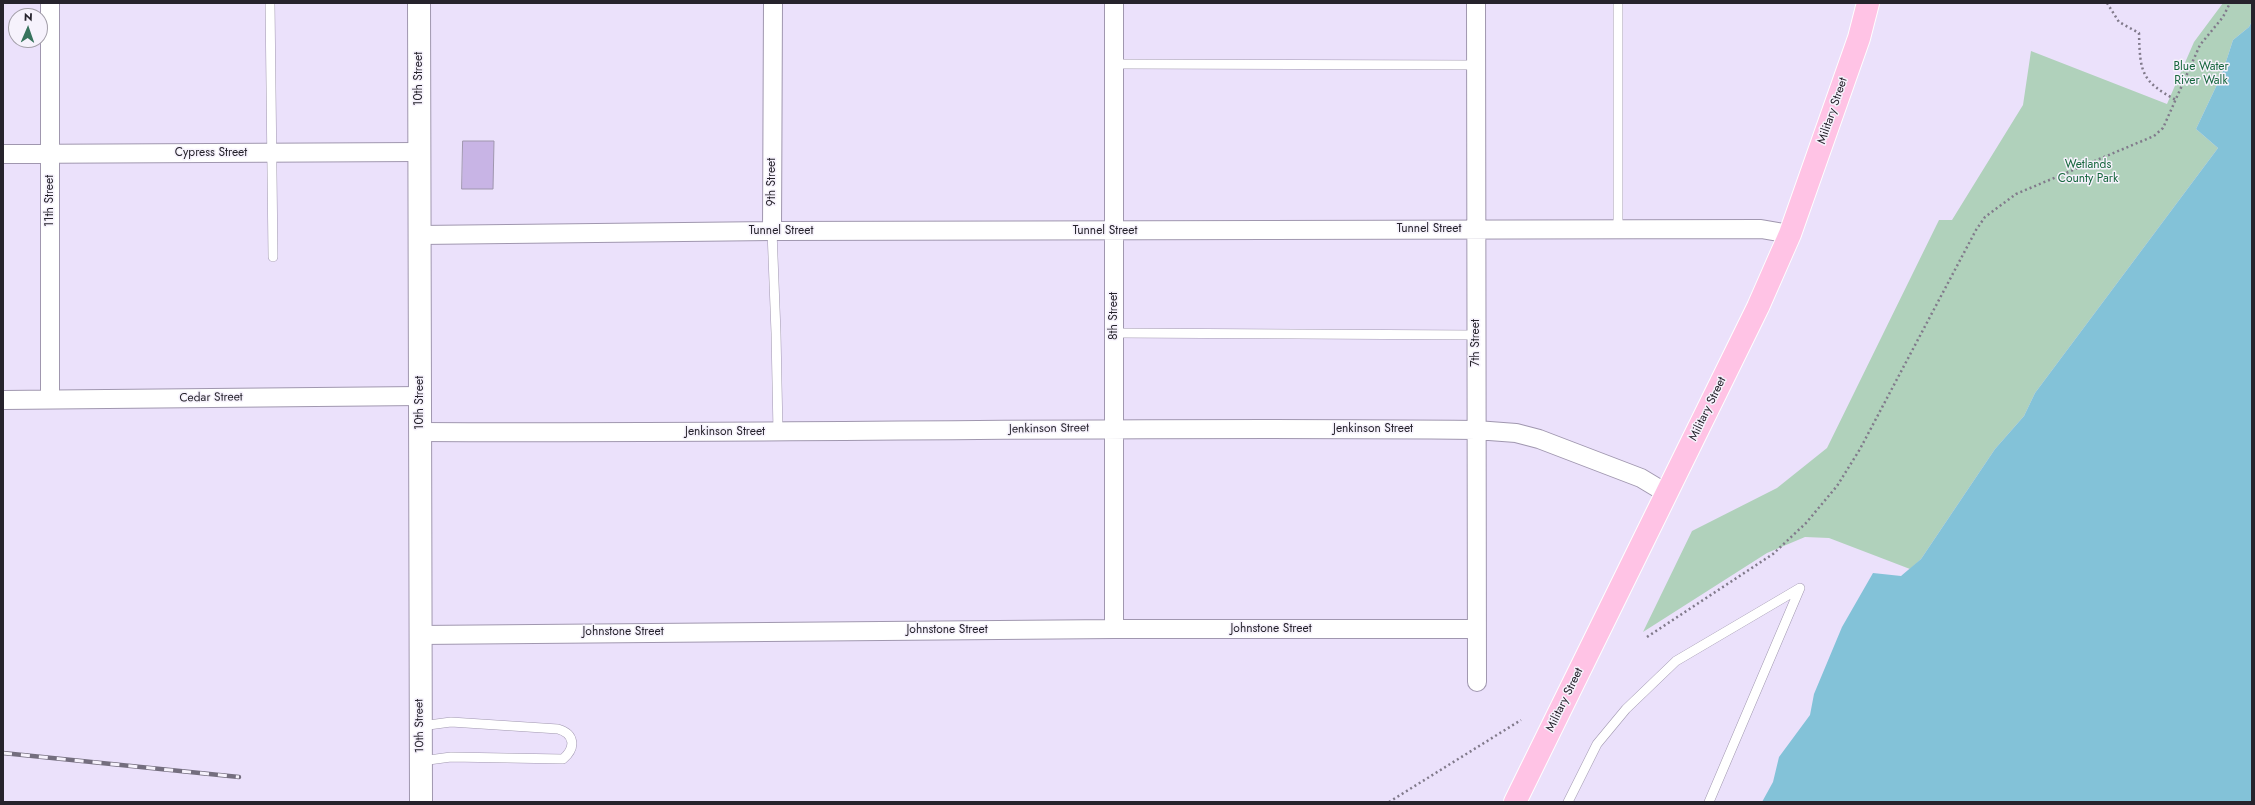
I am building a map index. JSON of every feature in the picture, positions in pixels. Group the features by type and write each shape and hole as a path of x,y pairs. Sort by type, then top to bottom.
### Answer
{"main road":[{"name":"Military Street","path":"1517,802 1666,493 1758,307 1790,234 1859,38 1868,3"}],"street":[{"name":"11th Street","path":"50,3 50,399"},
{"name":"10th Street","path":"419,3 419,635 421,802"},
{"name":"9th Street","path":"772,231 773,3"},
{"name":"8th Street","path":"1114,3 1114,628"},
{"name":"7th Street","path":"1476,3 1477,682"},
{"name":"Cypress Street","path":"3,154 420,152"},
{"name":"Tunnel Street","path":"420,235 772,231 1476,229 1761,229 1790,234"},
{"name":"Cedar Street","path":"3,400 420,396"},
{"name":"Jenkinson Street","path":"420,432 778,432 1113,429 1476,430 1516,433 1539,439 1641,478 1666,493"},
{"name":"Johnstone Street","path":"419,635 1114,628 1476,629"}],"lane":[{"path":"270,3 273,257"},
{"path":"1618,3 1618,229"},
{"path":"1114,64 1476,65"},
{"name":"9th Street","path":"772,231 778,432"},
{"path":"1114,333 1476,335"},
{"path":"1568,802 1597,744 1626,709 1676,661 1800,588 1709,802"},
{"path":"420,726 451,722 558,729 566,731 571,736 572,746 569,754 563,759 451,758 421,761"}],"path":[{"path":"2107,3 2118,22 2139,33 2140,62 2148,81 2160,91 2176,100"},
{"path":"1647,637 1773,554 1806,523 1837,486 1860,449 1976,230 1985,217 2016,194 2154,136 2163,128 2200,45 2223,17 2230,3"},
{"path":"1389,802 1522,720"}],"green space":[{"name":"Wetlands County Park","path":"2223,3 2252,3 2252,21 2249,27 2233,40 2222,74 2196,129 2218,148 2035,393 2024,416 1995,449 1921,559 1910,569 1829,538 1805,537 1767,553 1643,632 1692,531 1777,488 1827,448 1939,220 1952,220 2023,105 2031,51 2167,104 2194,42"}],"water":[{"path":"2252,21 2252,802 1762,802 1773,782 1779,757 1810,715 1814,694 1842,627 1873,573 1901,576 1921,559 1995,449 2024,416 2035,393 2218,148 2196,129 2222,74 2233,40 2249,27"}],"building":[{"path":"463,141 494,141 493,189 462,189"}],"railway":[{"path":"3,753 239,777"}],"park label":[{"name":"Blue Water River Walk","path":"2201,74"}]}
